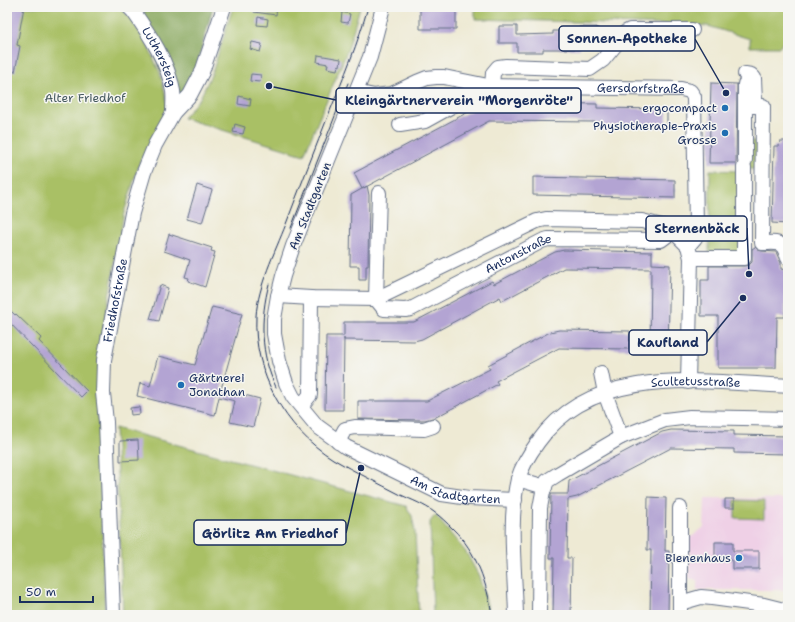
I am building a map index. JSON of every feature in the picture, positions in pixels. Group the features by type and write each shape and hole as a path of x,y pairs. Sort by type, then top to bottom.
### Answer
{"street":[{"name":"Luthersteig","path":"129,7 153,39 166,70 173,92 173,113"},
{"name":"Friedhofstraße","path":"113,615 106,422 103,393 104,360 125,247 144,172 155,145 173,113 190,95 202,72 224,7"},
{"name":"Am Stadtgarten","path":"383,7 370,57 293,246 283,276 274,319 274,334 278,355 286,383 293,397 317,426 338,442 442,494 468,498 515,500"},
{"path":"490,86 493,73 498,67 590,68 603,60 626,32 630,30 692,30"},
{"name":"Gersdorfstraße","path":"356,92 374,96 392,94 417,82 436,77 490,86 681,89 690,91 694,97 696,217 694,238 684,244"},
{"path":"688,382 684,244 744,258 745,164 750,106 745,79"},
{"name":"Gersdorfstraße","path":"400,125 425,121 490,86"},
{"path":"750,106 763,106 762,243"},
{"path":"376,299 379,193"},
{"name":"Antonstraße","path":"278,296 376,299 537,221 546,219 642,221 666,227 684,244"},
{"name":"Antonstraße","path":"376,299 384,308 405,310 411,309 548,239 661,240 684,244"},
{"path":"744,253 755,243 780,243 785,247 788,258"},
{"path":"300,406 310,395 311,298"},
{"path":"601,373 605,393 621,437"},
{"name":"Scultetusstraße","path":"516,615 513,524 518,480 521,470 532,451 554,422 577,406 605,393 645,384 688,382 788,386"},
{"path":"539,615 540,508 547,481 621,437 664,420 690,417 788,419"},
{"path":"338,442 345,429 355,427 424,429 433,426"},
{"path":"518,480 545,486"},
{"path":"680,508 680,609 701,597 764,605 788,611"}],"shaded area":[{"name":"Bienenhaus","path":"705,498 788,499 788,590 697,590 697,580 689,578 690,538 704,527"}],"green space":[{"name":"Alter Friedhof","path":"7,7 120,7 129,16 146,42 160,73 166,97 167,112 140,161 124,213 99,362 98,415 105,615 7,615"},
{"path":"137,7 213,7 196,69 175,108"},
{"path":"233,7 360,7 348,49 304,155 183,118 200,98 212,73"},
{"path":"475,7 788,7 788,38 780,47 750,47 750,39 708,26 475,19"},
{"path":"749,141 760,141 760,169 748,169"},
{"path":"710,170 742,171 741,253 709,255"},
{"path":"115,428 406,506 412,516 415,532 419,615 123,615"},
{"path":"735,500 764,501 764,519 735,518"},
{"path":"435,515 466,552 479,576 490,615 433,615 430,522"}],"building":[{"path":"7,7 24,7 17,45 20,46 15,72 7,71"},
{"path":"254,7 277,7 276,15 254,12"},
{"path":"420,7 456,7 456,29 420,29"},
{"path":"342,12 350,14 348,23 341,22"},
{"path":"258,17 268,19 267,26 257,25"},
{"path":"499,26 517,26 517,35 553,34 553,31 579,31 579,27 597,27 597,44 579,44 580,49 543,49 543,52 517,52 517,43 499,43"},
{"path":"252,42 262,44 260,52 250,49"},
{"path":"318,55 341,59 340,66 338,65 337,70 327,68 328,64 317,62"},
{"path":"251,74 261,75 260,82 250,81"},
{"path":"711,83 737,84 736,163 709,163"},
{"path":"239,96 251,99 250,106 238,104"},
{"path":"487,102 597,104 597,108 667,109 667,127 597,126 597,122 489,121 362,189 354,173"},
{"path":"235,124 245,127 243,134 233,132"},
{"path":"780,141 788,141 788,224 772,223 774,146 779,146"},
{"path":"533,177 675,180 675,198 533,195"},
{"path":"197,185 212,190 202,223 187,219"},
{"path":"367,186 369,195 368,266 366,266 366,280 359,280 359,266 350,266 351,195"},
{"path":"169,234 212,248 211,251 215,252 205,287 188,281 189,278 185,277 190,260 164,251"},
{"path":"755,247 762,251 776,252 781,263 781,269 786,270 785,317 777,317 776,368 718,368 718,316 701,316 701,280 709,280 709,266 749,265 752,262 752,249"},
{"path":"564,250 652,252 652,264 670,265 668,349 650,349 651,269 564,268 502,301 500,297 422,339 414,341 344,340 344,338 343,410 325,410 326,336 344,336 344,322 414,322 492,281 494,284 555,252"},
{"path":"160,285 168,288 159,321 150,319"},
{"path":"7,307 41,338 39,341 87,391 81,397 7,320"},
{"path":"212,307 242,314 221,389 260,399 253,427 230,422 235,401 219,397 215,415 137,396 140,383 150,386 158,356 195,365"},
{"path":"559,330 630,331 629,349 559,348 496,381 498,384 436,417 425,420 358,419 358,401 427,401 490,369 488,365 550,332"},
{"path":"139,407 140,414 131,415 130,408"},
{"path":"671,430 734,431 734,435 788,436 788,454 734,453 734,449 671,448 577,497 568,499 567,558 572,558 571,615 553,615 554,558 550,558 551,494 568,494 569,481 662,432"},
{"path":"138,440 139,460 120,461 120,441"},
{"path":"648,497 666,498 665,551 669,551 668,615 650,615 651,550 647,550"},
{"path":"725,499 734,499 734,508 725,508"},
{"path":"715,542 733,542 733,551 759,551 759,569 732,569 732,560 715,560"}],"tram line":[{"path":"368,7 360,34 263,281 256,316 256,337 260,358 266,378 275,397 300,432 316,447 333,459 430,509 453,529 469,548 480,569 492,615"},
{"path":"291,228 348,83"},
{"path":"269,284 264,310 263,336 267,362 276,387"}],"place":[{"name":"Kleingärtnerverein \"Morgenröte\"","path":"269,86"},
{"name":"Sonnen-Apotheke","path":"726,93"},
{"name":"ergocompact","path":"725,108"},
{"name":"Physiotherapie-Praxis Grosse","path":"725,133"},
{"name":"Sternenbäck","path":"749,274"},
{"name":"Kaufland","path":"743,298"},
{"name":"Gärtnerei Jonathan","path":"181,385"},
{"name":"Görlitz Am Friedhof","path":"361,468"},
{"name":"Bienenhaus","path":"739,558"}]}
